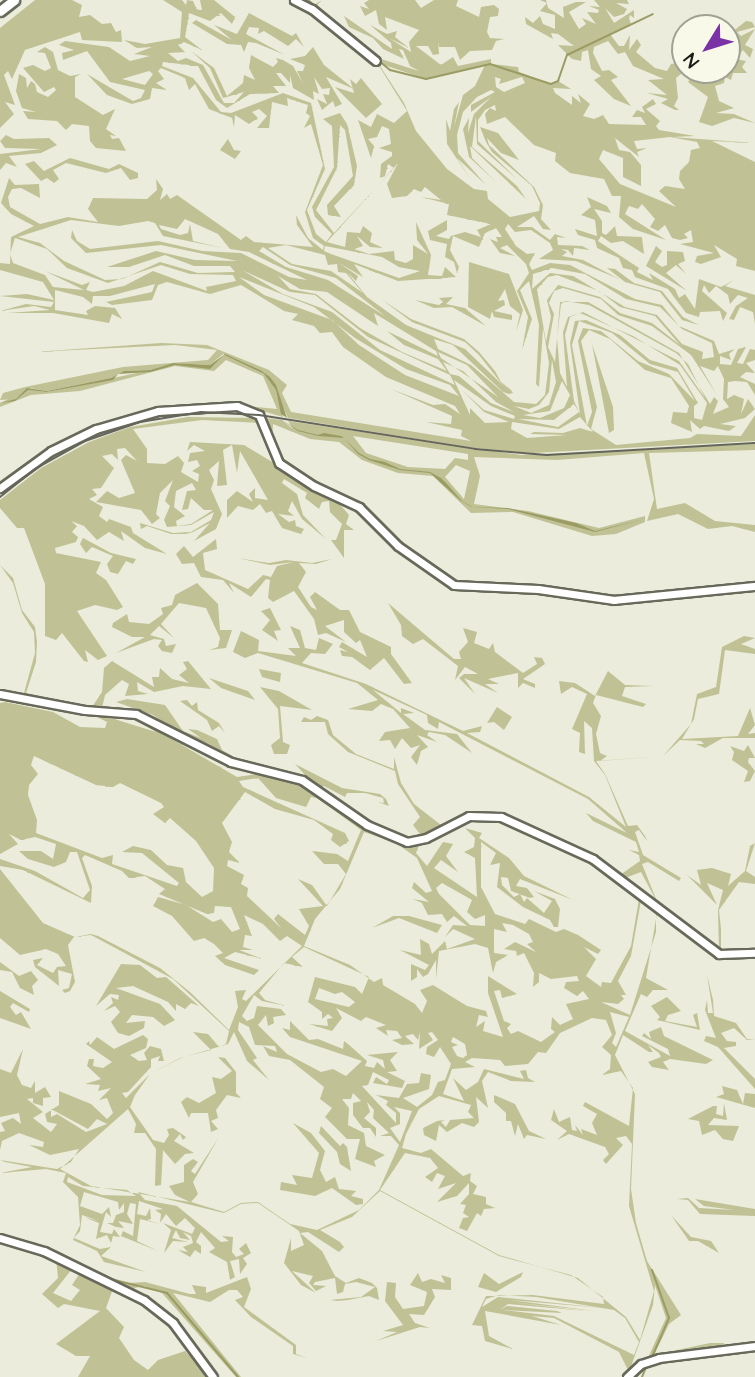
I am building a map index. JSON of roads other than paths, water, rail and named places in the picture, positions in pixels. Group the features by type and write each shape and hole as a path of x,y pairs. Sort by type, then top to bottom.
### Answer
{"main road":[{"path":"0,11 14,0"}],"street":[{"path":"294,0 312,9 376,61"},
{"path":"0,488 51,450 96,429 158,411 237,406 259,415 279,463 314,486 359,507 398,546 454,585 538,589 614,600 755,586"},
{"path":"0,694 76,709 136,714 237,765 277,770 302,780 367,825 407,842 426,838 469,816 500,817 593,859 719,954 755,953"},
{"path":"0,1238 44,1251 144,1300 173,1324 213,1377"},
{"path":"627,1377 641,1364 659,1358 755,1346"}],"waterway":[{"path":"308,0 337,25"},
{"path":"378,60 390,70 426,79 490,64 551,84 558,81 567,55 653,14"},
{"path":"25,1242 67,1258"},
{"path":"652,1270 669,1318 652,1357"},
{"path":"106,1278 167,1293 238,1377"},
{"path":"642,1377 646,1367"}],"railway":[{"path":"0,497 35,469 85,441 140,422 201,412 259,415 475,449 547,455 755,443"}]}
